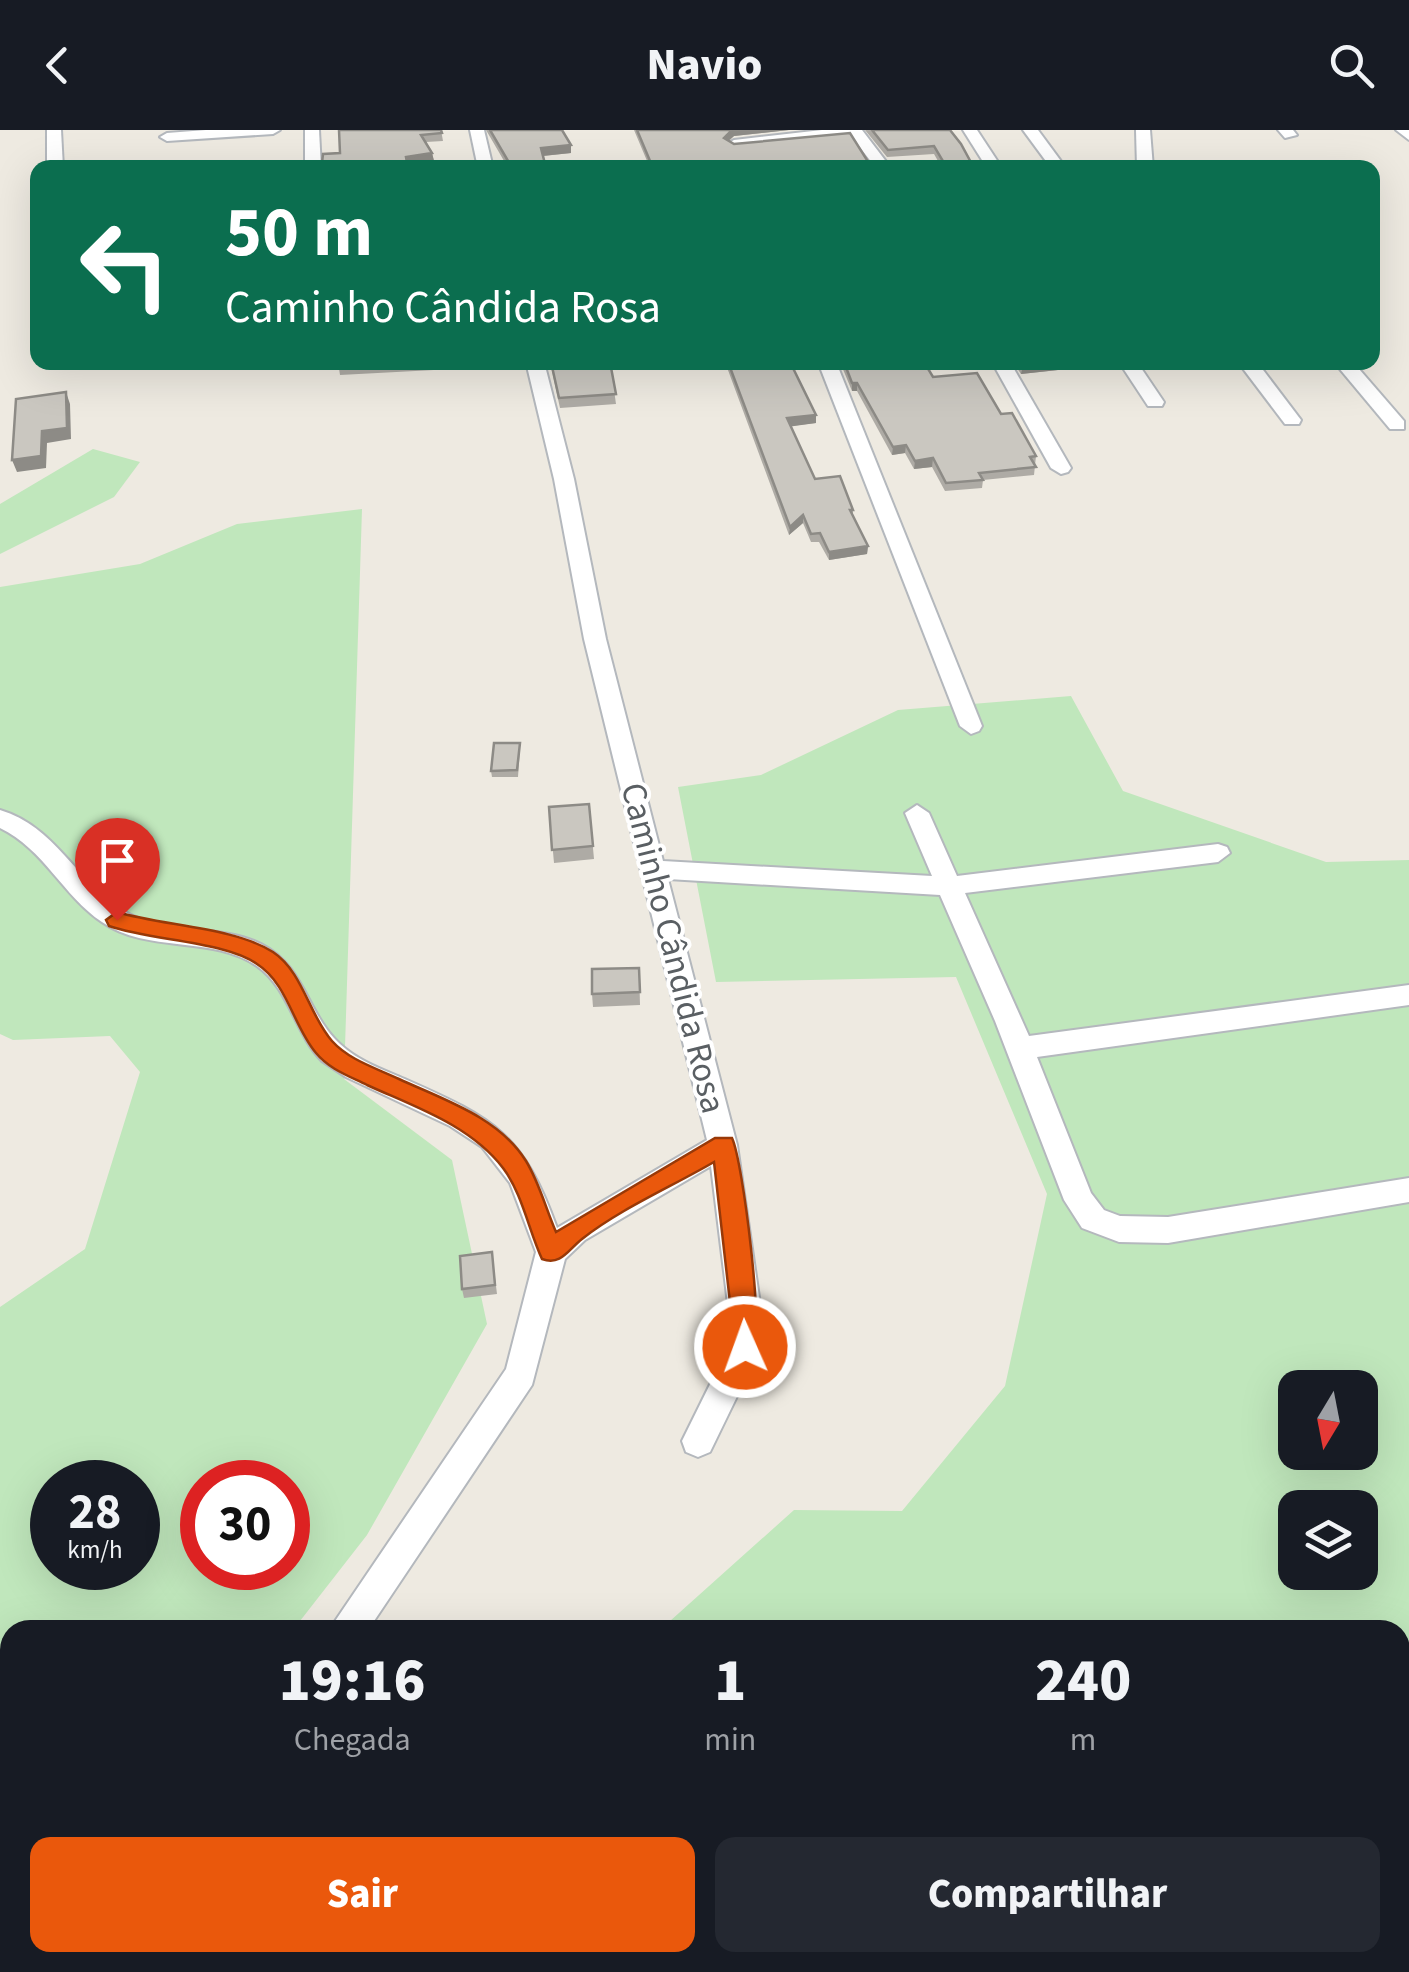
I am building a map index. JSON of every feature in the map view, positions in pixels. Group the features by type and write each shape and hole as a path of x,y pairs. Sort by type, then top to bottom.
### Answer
{"street":[{"path":"54,130 55,160"},
{"path":"167,137 273,130"},
{"path":"312,130 313,160"},
{"path":"477,130 484,160"},
{"path":"733,143 854,130 878,160"},
{"path":"970,130 990,160"},
{"path":"1030,130 1054,160"},
{"path":"1143,130 1144,160"},
{"path":"1403,130 1409,136"},
{"name":"Caminho Cândida Rosa","path":"537,370 564,480 595,640 724,1145 574,1230 551,1252"},
{"path":"831,370 972,726"},
{"path":"1006,370 1061,468"},
{"path":"1133,370 1155,402"},
{"path":"1254,370 1292,420"},
{"path":"1350,370 1397,425"},
{"path":"917,813 1020,1048 1079,1200 1093,1219 1119,1229 1168,1230 1409,1190"},
{"path":"0,818 26,828 100,908 117,920 137,928 243,947 266,959 282,974 323,1046 345,1064 465,1120 495,1143 516,1166 551,1252 521,1375 353,1620"},
{"path":"654,870 950,886 1218,853"},
{"path":"1020,1048 1409,995"},
{"path":"698,1441 745,1347 744,1304 724,1145"}],"green space":[{"path":"93,449 140,462 114,497 0,554 0,504"},
{"path":"362,509 344,1079 452,1160 487,1324 367,1535 301,1620 0,1620 0,1307 85,1249 140,1072 110,1036 13,1040 0,1034 0,587 140,564 237,524"},
{"path":"1071,696 1123,791 1326,862 1409,860 1409,1620 671,1620 794,1510 902,1511 1005,1386 1047,1194 956,977 716,982 678,787 761,775 898,710"}],"building":[{"path":"339,130 442,133 421,135 432,153 406,157 407,160 322,160 323,154 340,153"},
{"path":"490,130 562,130 571,145 541,148 544,160 508,160"},
{"path":"637,130 732,130 724,138 734,144 850,133 867,160 650,160"},
{"path":"872,130 950,130 970,160 942,160 934,146 888,150"},
{"path":"553,370 612,370 616,394 559,398"},
{"path":"731,370 794,370 816,415 787,418 815,479 840,476 850,510 868,546 829,552 820,533 811,534 803,515 790,527"},
{"path":"847,370 929,370 933,377 977,373 1001,414 1012,413 1036,456 1030,457 1036,467 979,473 983,480 946,483 933,458 915,461 906,445 893,447 857,383 852,383"},
{"path":"66,392 67,428 42,431 41,456 12,460 16,399"},
{"path":"494,743 520,743 517,770 491,771"},
{"path":"589,804 593,846 552,850 549,807"},
{"path":"639,968 640,992 592,994 592,969"},
{"path":"492,1252 495,1285 462,1289 460,1256"}],"route":[{"path":"117,920 137,928 243,947 266,959 282,974 323,1046 345,1064 465,1120 495,1143 516,1166 551,1252 574,1230 724,1145 744,1304 745,1347"}]}
